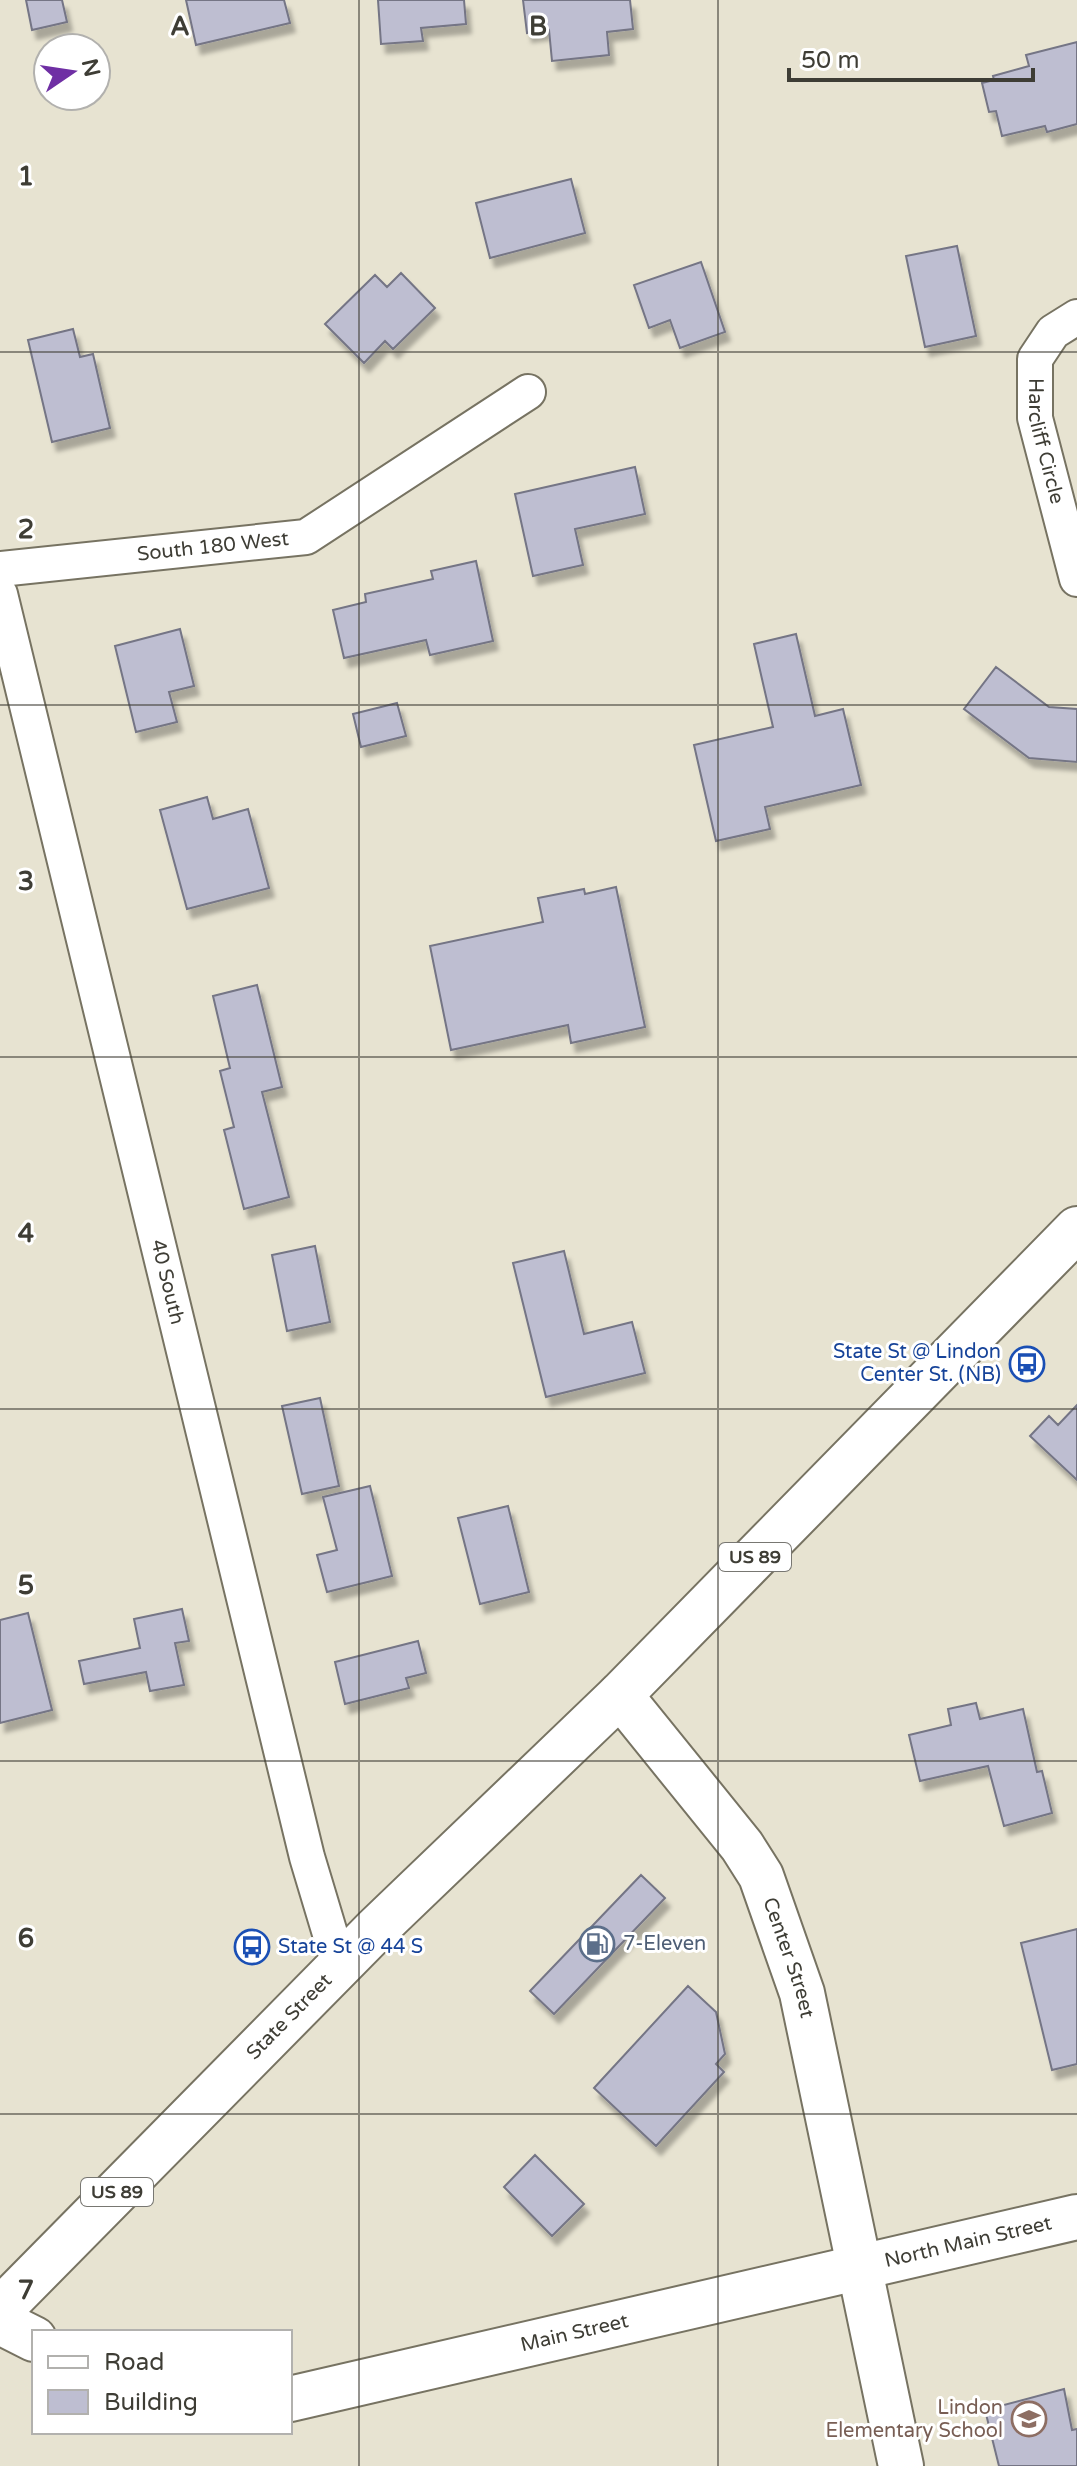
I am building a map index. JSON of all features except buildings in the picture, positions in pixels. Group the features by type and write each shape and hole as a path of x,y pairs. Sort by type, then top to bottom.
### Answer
{"street":[{"name":"Harcliff Circle","path":"1077,317 1053,332 1035,359 1035,418 1077,579"},
{"name":"South 180 West","path":"0,569 306,537 528,392"},
{"name":"40 South","path":"0,594 307,1857 340,1967"},
{"name":"US 89","path":"620,1695 1077,1229"},
{"name":"State Street","path":"0,2310 386,1919 620,1695"},
{"name":"Center Street","path":"620,1695 742,1846 761,1876 802,1993 901,2466"},
{"name":"North Main Street","path":"858,2266 1077,2217"},
{"name":"Main Street","path":"292,2399 858,2266"},
{"path":"0,2322 32,2338"}],"place":[{"name":"State St @ Lindon Center St. (NB)","path":"1027,1364"},
{"name":"7-Eleven","path":"597,1944"},
{"name":"State St @ 44 S","path":"252,1947"},
{"name":"Lindon Elementary School","path":"1029,2419"}]}
